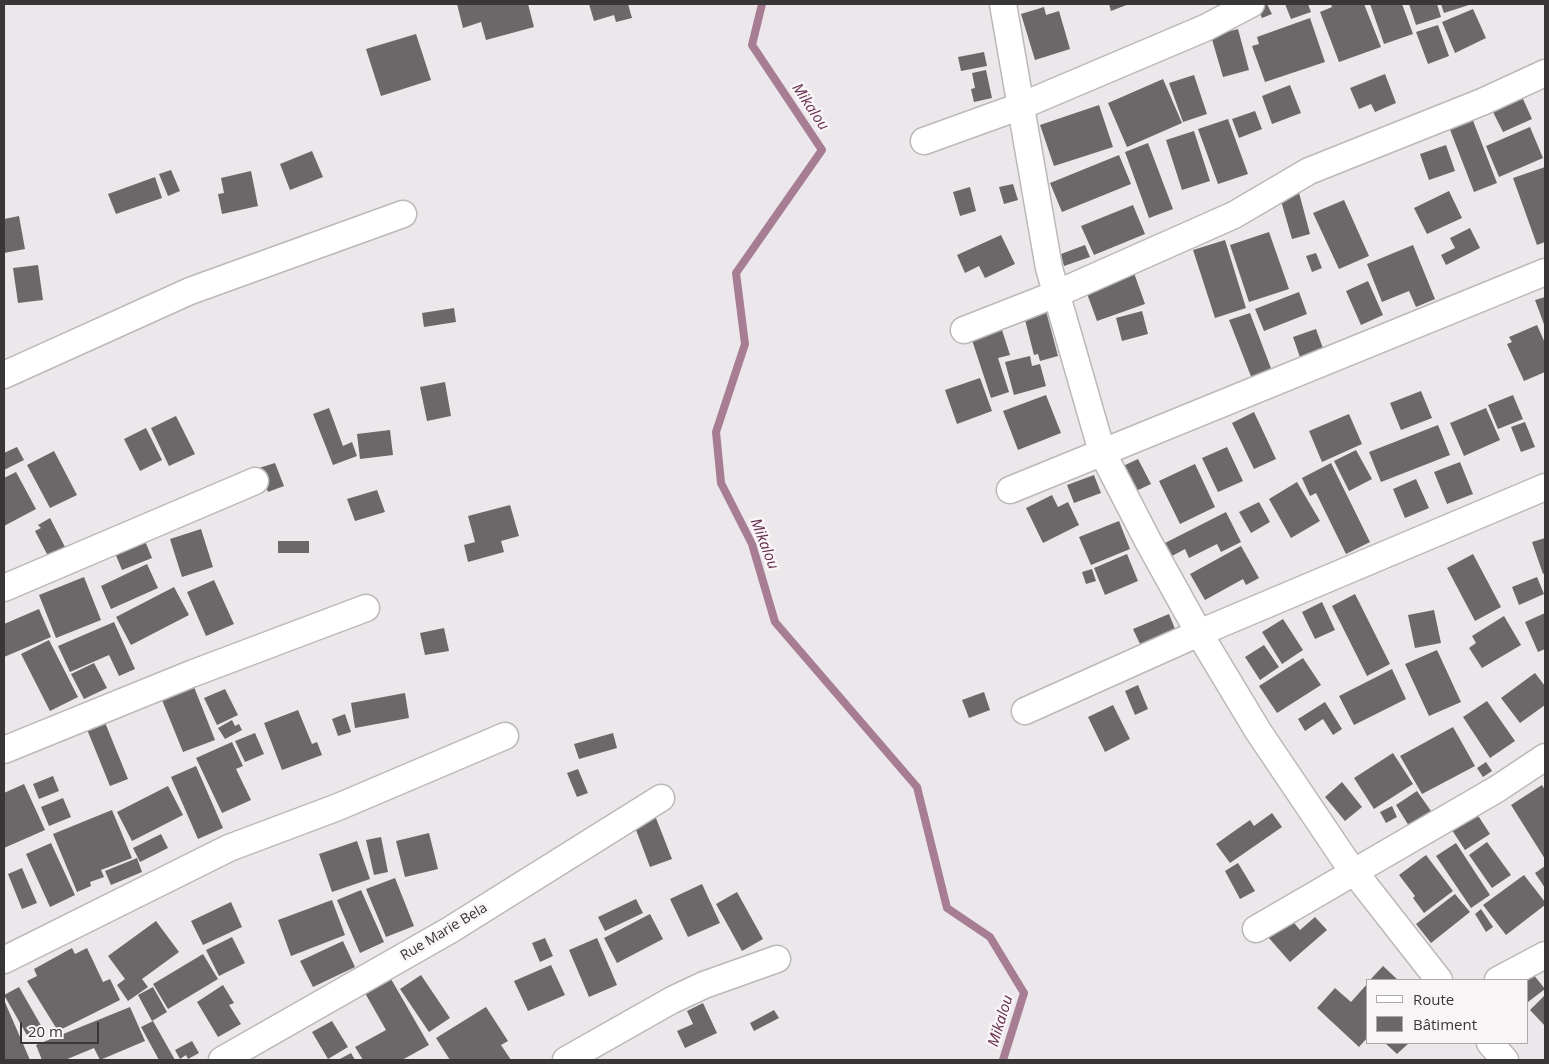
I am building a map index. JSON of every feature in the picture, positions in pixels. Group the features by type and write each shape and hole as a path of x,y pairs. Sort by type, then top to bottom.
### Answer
{"street":[{"path":"1003,4 1040,224 1056,294 1102,452 1199,633 1258,731 1354,871 1439,979"},
{"path":"924,141 1021,106 1205,28 1251,4"},
{"path":"964,330 1056,294 1234,215 1309,171 1482,102 1545,73"},
{"path":"4,375 190,290 403,214"},
{"path":"1010,490 1545,272"},
{"path":"4,588 255,481"},
{"path":"1025,711 1199,633 1545,488"},
{"path":"4,750 191,674 366,608"},
{"path":"4,960 229,848 338,806 505,736"},
{"path":"1256,929 1497,789 1545,757"},
{"name":"Rue Marie Bela","path":"222,1060 450,930 661,798"},
{"path":"1500,979 1545,955"},
{"path":"566,1060 680,996 704,985 777,959"},
{"path":"1491,1044 1504,1060"}],"building":[{"path":"457,4 528,4 534,27 486,40 481,22 463,28"},
{"path":"589,4 628,4 632,18 616,22 614,15 594,21"},
{"path":"1109,4 1129,4 1111,11"},
{"path":"1267,4 1272,14 1262,18 1256,5"},
{"path":"1285,4 1308,4 1311,12 1291,19"},
{"path":"1331,4 1364,4 1381,47 1339,62 1320,12 1332,7"},
{"path":"1370,4 1402,4 1413,34 1384,44"},
{"path":"1409,4 1437,4 1441,17 1416,25"},
{"path":"1441,4 1472,4 1444,13"},
{"path":"1044,7 1046,15 1059,11 1070,49 1035,60 1021,14"},
{"path":"1473,9 1486,38 1455,53 1442,22"},
{"path":"1310,18 1325,62 1265,82 1252,46 1259,44 1257,37"},
{"path":"1438,25 1449,56 1428,64 1416,32"},
{"path":"1238,29 1249,70 1223,77 1211,36"},
{"path":"416,34 431,80 381,96 366,49"},
{"path":"984,52 987,66 961,71 958,57"},
{"path":"986,70 992,98 974,102 971,89 975,88 972,73"},
{"path":"1385,74 1396,103 1375,112 1371,104 1359,109 1350,88"},
{"path":"1194,75 1207,114 1183,122 1169,83"},
{"path":"1163,79 1182,123 1127,147 1108,103"},
{"path":"1290,85 1301,113 1272,124 1262,96"},
{"path":"1519,90 1532,119 1503,132 1489,104"},
{"path":"1099,105 1113,147 1054,166 1040,125"},
{"path":"1255,111 1262,129 1239,138 1232,119"},
{"path":"1472,118 1497,183 1474,192 1449,127"},
{"path":"1228,119 1248,174 1218,184 1198,129"},
{"path":"1530,127 1543,158 1499,177 1486,146"},
{"path":"1194,131 1210,181 1182,190 1166,140"},
{"path":"1148,143 1173,209 1149,218 1125,152"},
{"path":"1446,145 1455,171 1429,180 1420,154"},
{"path":"312,151 323,177 290,190 280,164"},
{"path":"1119,155 1131,184 1062,212 1050,183"},
{"path":"1545,167 1545,242 1537,245 1513,178"},
{"path":"171,170 180,191 168,196 159,174"},
{"path":"251,171 258,206 222,214 218,194 224,193 221,178"},
{"path":"155,177 162,198 116,214 108,194"},
{"path":"1013,184 1018,200 1004,204 999,187"},
{"path":"970,187 976,211 960,216 953,192"},
{"path":"1298,189 1310,234 1292,239 1279,194"},
{"path":"1449,191 1462,218 1427,234 1414,208"},
{"path":"1344,200 1369,256 1339,269 1313,213"},
{"path":"1133,205 1145,234 1094,255 1081,226"},
{"path":"19,216 25,249 4,253 4,219"},
{"path":"1470,228 1480,248 1446,265 1441,255 1455,248 1450,238"},
{"path":"1269,232 1289,289 1249,302 1230,245"},
{"path":"1001,235 1015,264 985,278 979,266 965,273 957,255"},
{"path":"1225,240 1246,308 1215,318 1193,250"},
{"path":"1085,245 1090,257 1064,266 1061,254"},
{"path":"1413,245 1435,299 1416,307 1409,291 1382,302 1367,264"},
{"path":"1316,253 1322,268 1312,272 1306,256"},
{"path":"38,265 43,300 18,303 13,268"},
{"path":"1133,270 1145,304 1097,321 1085,288"},
{"path":"1368,281 1383,315 1361,325 1346,291"},
{"path":"1299,292 1307,314 1264,331 1255,309"},
{"path":"1545,297 1545,327 1535,300"},
{"path":"454,308 456,322 424,327 422,313"},
{"path":"1046,311 1058,356 1040,361 1038,354 1034,355 1024,316"},
{"path":"1142,311 1148,334 1122,341 1116,318"},
{"path":"1250,313 1272,371 1252,379 1229,320"},
{"path":"1537,325 1545,343 1545,372 1524,381 1507,344 1512,342 1509,337"},
{"path":"1316,329 1325,354 1302,363 1293,337"},
{"path":"1002,330 1010,355 998,358 1009,392 991,398 972,340"},
{"path":"1030,356 1032,366 1040,364 1046,386 1014,395 1005,362"},
{"path":"980,378 992,411 957,424 945,390"},
{"path":"445,382 451,416 427,421 420,387"},
{"path":"1421,391 1432,418 1401,430 1390,403"},
{"path":"1046,395 1061,433 1018,450 1003,411"},
{"path":"1513,395 1523,419 1498,429 1488,405"},
{"path":"329,408 343,446 352,442 357,456 333,465 313,414"},
{"path":"1486,408 1500,440 1464,456 1450,423"},
{"path":"1254,412 1276,459 1254,469 1232,423"},
{"path":"1349,414 1362,444 1322,462 1309,431"},
{"path":"176,416 195,454 169,466 151,428"},
{"path":"1525,422 1535,447 1521,452 1511,427"},
{"path":"1438,425 1450,455 1381,482 1369,452"},
{"path":"146,428 162,460 140,471 124,439"},
{"path":"390,430 393,455 360,459 357,434"},
{"path":"17,447 24,460 4,470 4,453"},
{"path":"1227,447 1243,481 1218,492 1202,458"},
{"path":"1356,450 1372,479 1349,491 1334,461"},
{"path":"54,451 77,495 50,508 27,465"},
{"path":"1138,459 1151,484 1136,491 1123,466"},
{"path":"1460,462 1473,494 1447,504 1434,472"},
{"path":"275,463 284,486 268,492 259,468"},
{"path":"1331,463 1370,542 1346,554 1316,493 1310,496 1302,478"},
{"path":"1195,464 1215,507 1180,524 1159,481"},
{"path":"16,472 36,509 4,526 4,478"},
{"path":"1094,475 1101,493 1074,503 1067,485"},
{"path":"1416,479 1429,508 1405,518 1393,489"},
{"path":"1297,482 1320,521 1291,538 1269,499"},
{"path":"377,490 385,512 355,521 347,499"},
{"path":"1052,495 1058,507 1068,502 1079,525 1043,543 1026,508"},
{"path":"1259,502 1270,522 1251,533 1239,512"},
{"path":"510,505 519,536 501,541 504,552 468,562 464,545 475,542 468,516"},
{"path":"1226,512 1241,542 1221,552 1217,544 1189,558 1185,549 1172,556 1165,543"},
{"path":"50,518 65,547 48,556 35,531 41,528 38,525"},
{"path":"1119,521 1130,549 1091,565 1079,537"},
{"path":"201,529 213,567 182,577 170,539"},
{"path":"143,536 152,558 122,570 113,548"},
{"path":"1545,538 1545,573 1543,574 1532,542"},
{"path":"278,541 309,541 309,553 278,553"},
{"path":"1241,546 1259,578 1246,585 1243,579 1205,600 1190,574"},
{"path":"1127,554 1138,581 1105,595 1094,568"},
{"path":"1473,554 1501,607 1475,621 1447,568"},
{"path":"147,564 158,588 111,609 101,586"},
{"path":"1092,569 1096,581 1086,584 1082,572"},
{"path":"84,577 101,620 56,638 39,595"},
{"path":"1537,577 1544,594 1519,605 1512,587"},
{"path":"214,580 234,624 206,636 187,592"},
{"path":"174,587 189,615 131,645 116,617"},
{"path":"1355,594 1390,664 1367,676 1332,606"},
{"path":"1322,602 1335,630 1315,639 1302,612"},
{"path":"39,609 51,637 4,657 4,624"},
{"path":"1434,610 1441,643 1415,648 1408,615"},
{"path":"1545,613 1545,649 1538,652 1525,622"},
{"path":"1169,614 1175,629 1140,644 1133,629"},
{"path":"1504,616 1521,645 1482,668 1469,648 1476,643 1472,636"},
{"path":"1283,619 1303,650 1282,664 1262,632"},
{"path":"114,622 135,669 119,676 109,655 70,672 58,646"},
{"path":"444,628 449,651 425,655 420,633"},
{"path":"49,640 78,697 50,711 21,654"},
{"path":"1264,645 1279,667 1260,680 1245,657"},
{"path":"1437,650 1461,702 1429,716 1405,664"},
{"path":"1303,658 1321,685 1277,713 1259,686"},
{"path":"94,663 107,688 84,699 71,674"},
{"path":"1392,669 1406,699 1354,725 1339,696"},
{"path":"1535,673 1545,686 1545,705 1520,723 1501,698"},
{"path":"1138,685 1148,709 1135,715 1125,691"},
{"path":"194,687 215,740 183,752 162,700"},
{"path":"225,689 238,715 217,725 204,698"},
{"path":"984,692 990,710 969,718 962,700"},
{"path":"405,693 409,718 355,728 351,703"},
{"path":"1487,701 1515,741 1490,758 1463,717"},
{"path":"1325,702 1342,729 1333,735 1323,719 1305,731 1298,719"},
{"path":"1113,705 1130,739 1105,752 1088,717"},
{"path":"298,710 312,744 317,742 322,755 282,770 264,723"},
{"path":"345,714 351,732 338,736 332,719"},
{"path":"104,720 128,779 110,786 86,727"},
{"path":"232,720 235,726 239,724 242,730 225,739 218,728"},
{"path":"1453,727 1475,766 1422,794 1400,756"},
{"path":"255,733 264,754 245,762 235,741"},
{"path":"613,733 617,748 579,759 574,744"},
{"path":"232,742 243,766 236,769 251,800 222,813 196,758"},
{"path":"1393,753 1413,784 1374,809 1354,778"},
{"path":"1486,762 1492,771 1483,777 1477,768"},
{"path":"196,766 223,828 198,839 171,777"},
{"path":"578,769 588,793 577,797 567,773"},
{"path":"53,776 59,791 39,799 33,784"},
{"path":"1342,782 1362,807 1345,821 1325,797"},
{"path":"24,784 45,830 4,848 4,793"},
{"path":"1542,785 1545,790 1545,859 1511,805"},
{"path":"168,786 183,815 132,841 117,812"},
{"path":"1417,791 1431,811 1409,826 1396,805"},
{"path":"63,798 71,817 49,826 41,807"},
{"path":"1392,806 1397,817 1386,823 1380,812"},
{"path":"1473,808 1490,834 1465,850 1448,824"},
{"path":"112,810 132,858 101,870 104,877 90,882 91,886 77,892 53,834"},
{"path":"654,813 672,859 650,867 633,822"},
{"path":"1272,813 1282,827 1230,863 1216,844 1250,820 1254,826"},
{"path":"429,833 438,869 405,877 396,841"},
{"path":"161,834 168,848 140,862 133,848"},
{"path":"381,837 388,872 374,875 366,840"},
{"path":"357,841 370,879 332,892 319,854"},
{"path":"1487,842 1511,875 1492,888 1469,855"},
{"path":"51,843 75,895 50,907 26,854"},
{"path":"1456,843 1490,895 1471,908 1436,856"},
{"path":"1426,855 1453,891 1424,913 1413,898 1415,896 1399,875"},
{"path":"137,858 142,872 111,885 105,871"},
{"path":"1238,863 1255,891 1240,899 1225,871"},
{"path":"1545,866 1545,888 1535,873"},
{"path":"22,868 37,903 22,909 8,874"},
{"path":"1524,875 1545,902 1545,905 1506,935 1483,905"},
{"path":"395,878 414,926 386,937 366,889"},
{"path":"702,884 720,923 688,937 670,899"},
{"path":"361,890 384,942 360,953 337,900"},
{"path":"737,892 763,939 742,951 716,904"},
{"path":"1455,894 1470,912 1431,943 1416,924"},
{"path":"636,899 643,913 605,931 598,917"},
{"path":"332,900 345,935 291,956 278,920"},
{"path":"231,902 242,927 203,945 191,921"},
{"path":"1481,909 1493,927 1486,932 1475,914"},
{"path":"650,914 663,939 617,963 604,938"},
{"path":"1315,917 1327,930 1290,962 1268,937 1290,918 1300,930"},
{"path":"156,921 179,952 142,979 148,987 128,1001 117,985 125,979 108,956"},
{"path":"232,937 245,963 219,976 206,950"},
{"path":"545,938 553,956 540,962 532,943"},
{"path":"597,938 617,985 589,997 569,950"},
{"path":"343,941 355,967 313,987 300,961"},
{"path":"72,948 75,954 87,948 103,982 110,979 120,1000 58,1031 27,981 37,976 34,969"},
{"path":"203,954 218,979 168,1009 153,984"},
{"path":"551,965 565,995 528,1011 514,981"},
{"path":"1383,966 1397,979 1371,979"},
{"path":"1529,969 1545,989 1529,1001 1529,979 1515,979"},
{"path":"421,975 450,1018 429,1032 400,989"},
{"path":"391,979 429,1045 402,1060 363,1060 355,1047 386,1030 365,993"},
{"path":"223,985 234,1003 229,1005 241,1024 218,1037 197,1002"},
{"path":"1366,985 1366,1039 1359,1047 1317,1008 1335,988 1351,1002"},
{"path":"19,987 43,1029 28,1037 4,995"},
{"path":"153,987 167,1012 152,1021 138,995"},
{"path":"1545,995 1545,1026 1530,1010"},
{"path":"4,1000 30,1060 4,1060"},
{"path":"703,1003 717,1033 685,1048 677,1031 693,1024 687,1011"},
{"path":"130,1007 145,1041 100,1060 94,1048 65,1060 42,1060 36,1045"},
{"path":"486,1007 508,1041 501,1045 511,1060 450,1060 436,1038"},
{"path":"774,1010 779,1018 754,1031 750,1023"},
{"path":"153,1021 175,1060 159,1060 141,1027"},
{"path":"332,1021 348,1047 328,1059 312,1032"},
{"path":"192,1041 199,1053 188,1059 186,1055 180,1059 175,1050"},
{"path":"1386,1044 1408,1044 1397,1054"},
{"path":"351,1053 355,1060 338,1060"}],"waterway":[{"name":"Mikalou","path":"762,4 752,45 822,150 736,273 745,344 716,432 721,483 752,544 775,622 917,787 947,908 990,937 1024,993 1003,1060"}]}
